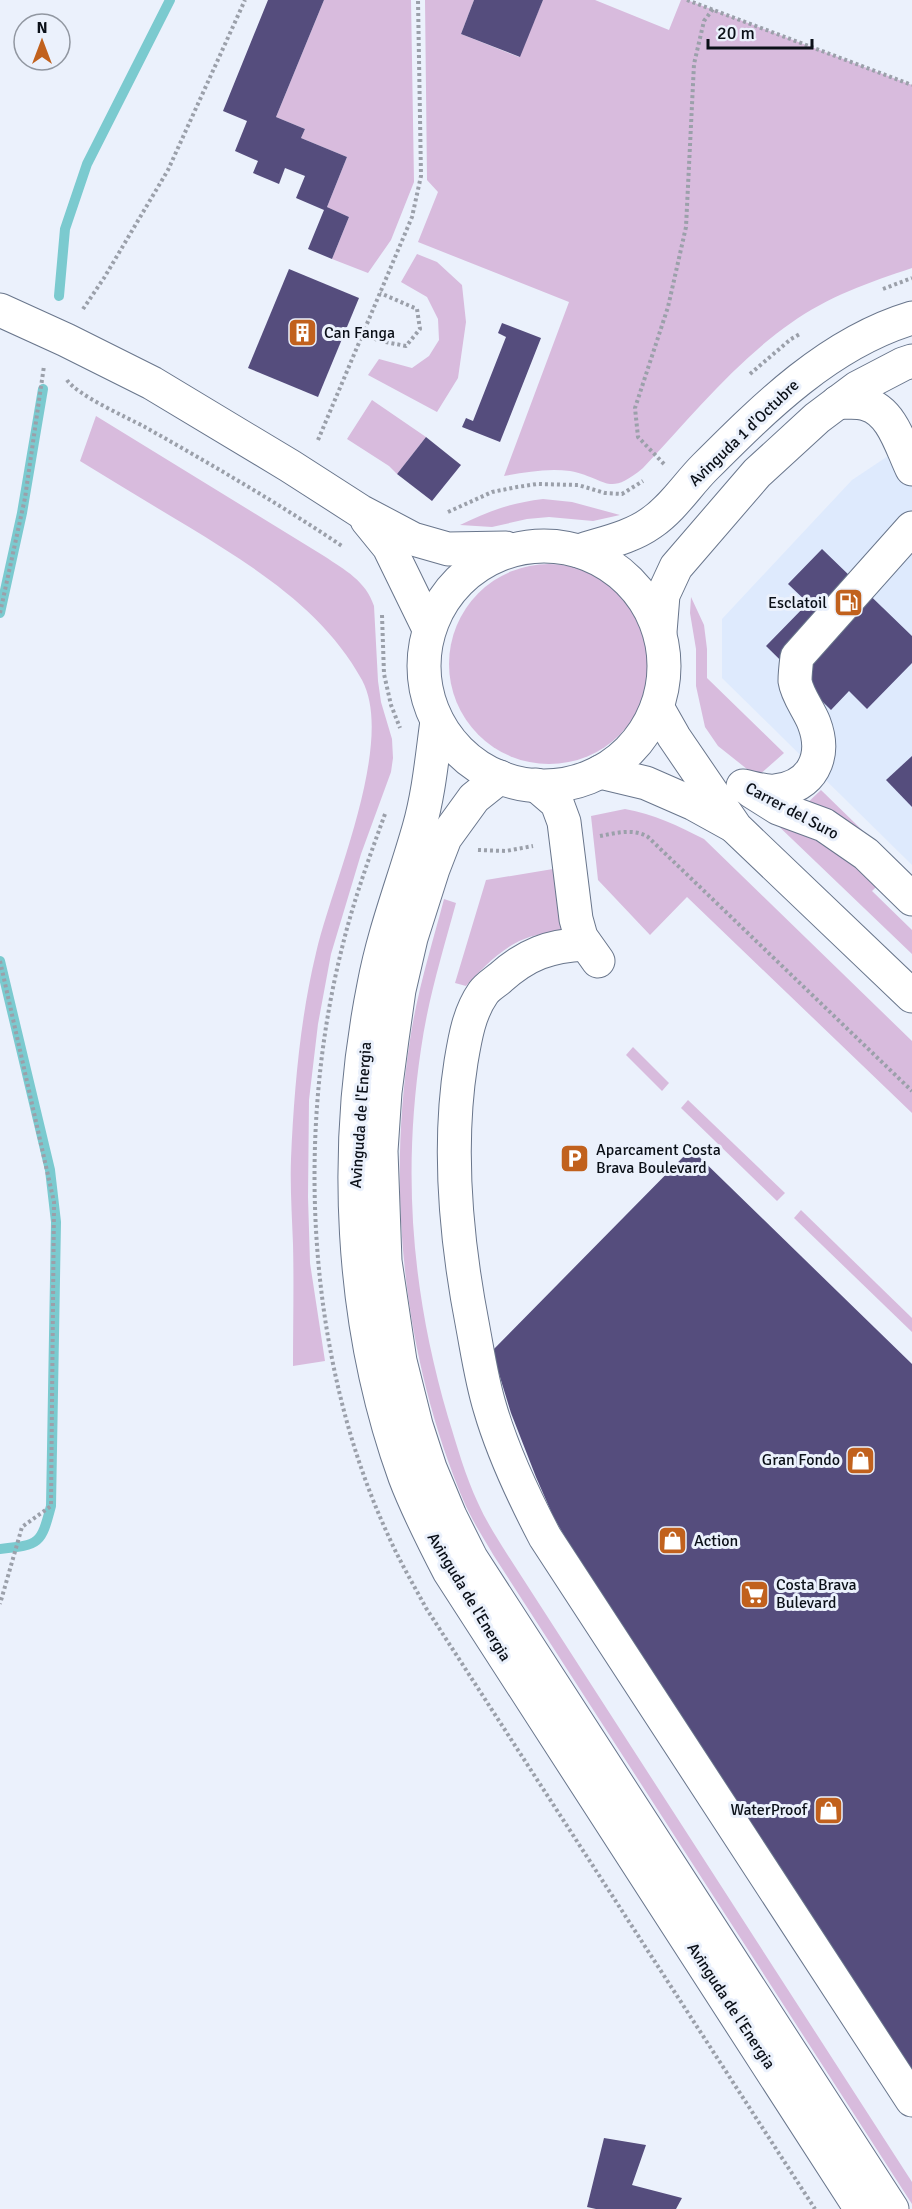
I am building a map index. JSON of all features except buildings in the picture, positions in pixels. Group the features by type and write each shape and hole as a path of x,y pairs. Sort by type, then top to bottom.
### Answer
{"street":[{"path":"0,310 152,383 360,511 413,539 448,549 548,545 595,556 610,565 635,587 650,608 660,632 664,657 660,695 648,727 635,745 600,772 575,782 549,786 524,784 486,772 463,755 449,739 430,707 423,676 423,660 429,629 439,607 462,577 493,556 517,548"},
{"name":"Avinguda 1 d'Octubre","path":"579,551 623,537 651,524 728,444 791,386 835,353 887,326 912,318"},
{"path":"660,632 663,595 676,567 757,473 837,402 857,388 912,361"},
{"path":"837,402 865,403 879,409 889,421 912,469"},
{"path":"360,511 389,547 429,629"},
{"path":"743,786 773,792 794,787 808,778 814,768 819,747 815,725 795,683 797,657 912,528"},
{"path":"660,695 674,737 736,828 912,996"},
{"name":"Carrer del Suro","path":"660,695 716,761 743,786 778,808 824,825 866,854 912,899"},
{"name":"Avinguda de l'Energia","path":"437,721 429,786 419,828 386,931 374,986 359,1089 356,1151 359,1264 375,1366 391,1432 418,1507 449,1571 861,2209"},
{"path":"600,772 646,783 694,804 736,828"},
{"name":"Avinguda de l'Energia","path":"500,777 474,798 446,838 433,868 411,938 399,990 391,1049 381,1151 385,1261 400,1361 416,1425 430,1468 471,1558 891,2209"},
{"path":"536,785 557,803 564,822 576,919 592,952 550,948 518,962 484,991 474,1008 466,1035 459,1074 455,1124 458,1235 464,1285 480,1369 490,1407 518,1486 545,1537 912,2100"}],"path":[{"path":"0,613 57,337 168,170 245,0"},
{"path":"318,440 412,217 421,176 418,0"},
{"path":"687,0 912,85"},
{"path":"664,465 638,437 635,408 668,307 686,227 694,64 704,21 713,9"},
{"path":"878,292 912,278"},
{"path":"363,334 380,341 406,346 420,328 417,309 380,293"},
{"path":"746,377 790,339 810,328"},
{"path":"89,397 285,508 345,549"},
{"path":"656,472 672,456"},
{"path":"452,511 492,492 517,487 537,484 578,485 605,493 622,494 647,478"},
{"path":"382,613 384,674 391,705 402,735"},
{"path":"387,805 362,876 339,958 329,1008 318,1090 317,1240 322,1301 339,1392 354,1443 388,1537 426,1608 815,2209"},
{"path":"567,840 630,832 641,832 648,837 912,1091"},
{"path":"0,961 54,1202 54,1336 51,1506 22,1527 0,1604"}],"shaded area":[{"path":"324,0 411,0 414,182 391,240 368,273 332,259 349,217 327,207 347,157 301,138 305,129 276,117"},
{"path":"425,0 474,0 461,34 519,57 543,0 595,0 669,30 681,0 687,0 912,85 912,268 819,305 770,338 732,373 643,468 622,482 607,483 562,470 504,476 569,302 418,242 438,192 427,180"},
{"path":"417,254 437,262 462,285 466,322 458,378 437,412 368,375 379,359 412,368 429,356 439,340 438,319 427,297 401,282"},
{"path":"372,400 426,437 397,474 389,466 347,439"},
{"path":"96,416 340,566 366,590 374,606 378,681 381,702 392,739 393,758 391,772 361,854 331,954 318,1024 309,1100 310,1263 325,1361 293,1366 291,1170 294,1107 310,978 366,776 371,740 370,707 362,680 346,655 308,611 286,592 214,542 80,461"},
{"path":"912,440 912,865 722,678 722,619 852,480"},
{"path":"543,499 572,502 620,515 593,521 549,517 527,519 492,527 460,525 500,508"},
{"path":"549,564 568,566 587,572 620,593 641,626 647,645 649,664 647,683 641,702 620,735 587,756 568,762 549,764 530,762 511,756 478,735 457,702 451,683 449,664 451,645 457,626 478,593 511,572 530,566"},
{"path":"691,597 704,625 707,678 784,753 757,777 718,746 705,727 696,686 696,649 690,613"},
{"path":"821,790 864,832 863,842 803,807"},
{"path":"625,809 656,817 704,839 912,1041 912,1113 687,897 650,935 598,880 591,816"},
{"path":"768,816 793,823 881,882 872,891 912,930 912,954"},
{"path":"553,869 562,933 541,934 517,942 489,962 466,986 455,983 486,880"},
{"path":"444,899 456,903 432,993 421,1049 415,1096 412,1189 414,1235 426,1325 448,1417 465,1471 481,1510 507,1554 912,2182 912,2204 494,1556 468,1511 444,1449 427,1393 414,1335 401,1217 400,1157 403,1098 413,1022"},
{"path":"633,1047 669,1083 662,1091 626,1055"},
{"path":"688,1100 785,1193 777,1201 681,1108"},
{"path":"801,1210 912,1318 912,1332 794,1218"}],"waterway":[{"path":"59,296 65,229 87,164 170,0"},
{"path":"0,613 22,513 43,389"},
{"path":"0,961 50,1170 56,1222 51,1506 44,1528 37,1540 23,1546 0,1549"}],"place":[{"name":"Can Fanga","path":"303,333"},
{"name":"Esclatoil","path":"848,603"},
{"name":"Aparcament Costa Brava Boulevard","path":"575,1159"},
{"name":"Gran Fondo","path":"861,1460"},
{"name":"Action","path":"673,1541"},
{"name":"Costa Brava Bulevard","path":"755,1594"},
{"name":"WaterProof","path":"828,1810"}]}
